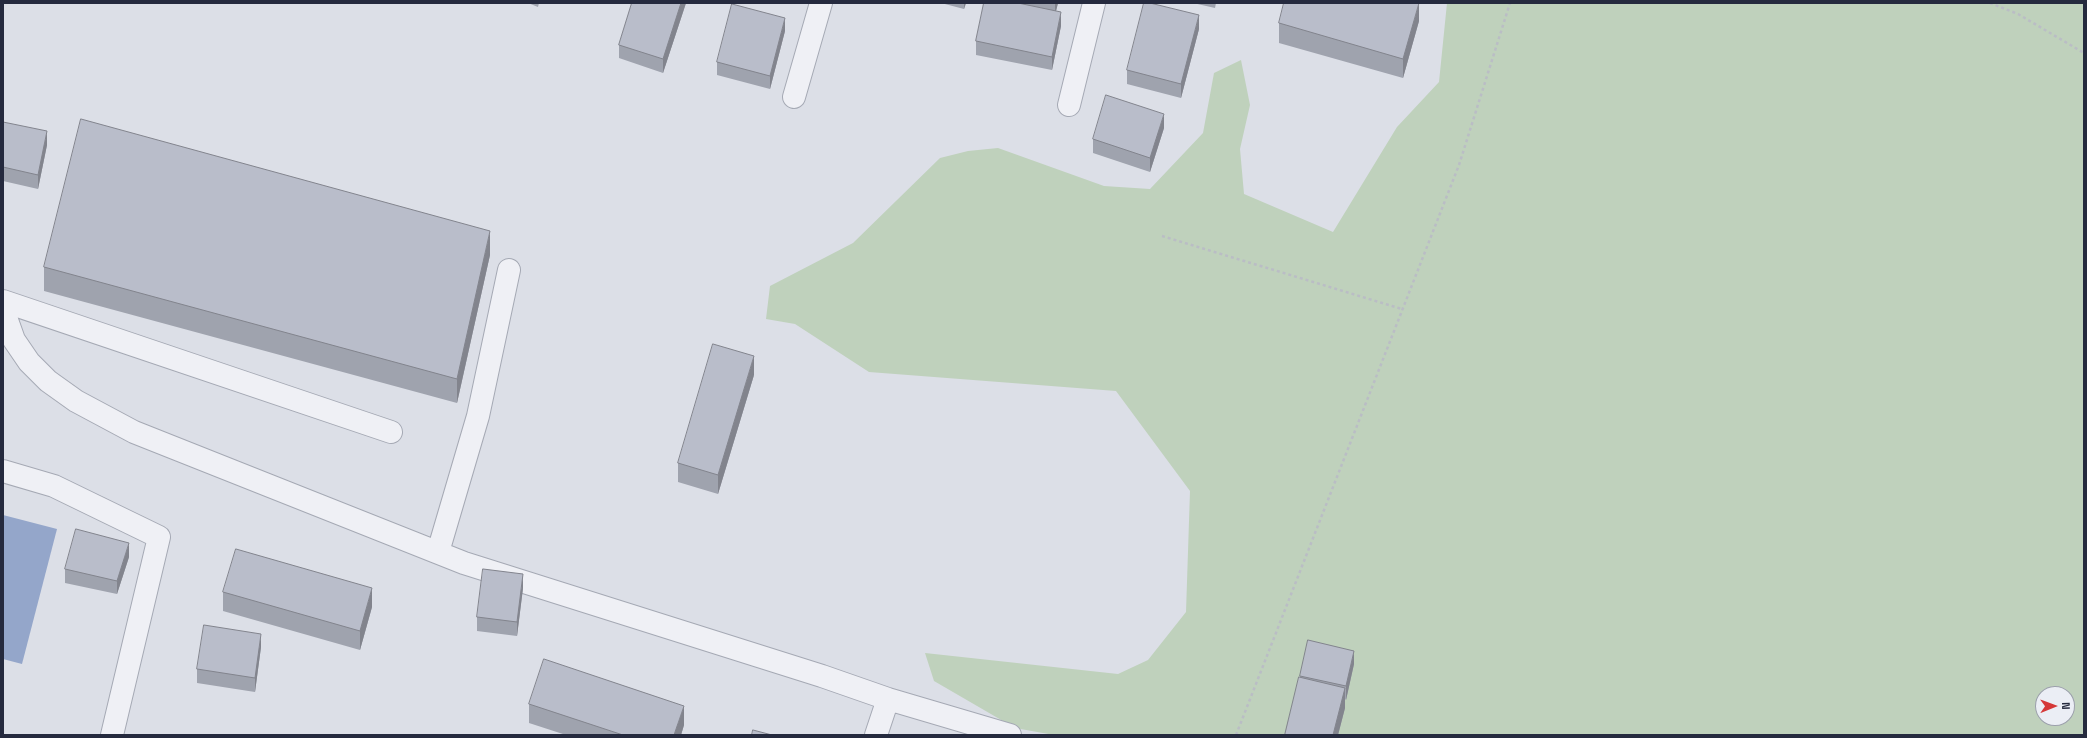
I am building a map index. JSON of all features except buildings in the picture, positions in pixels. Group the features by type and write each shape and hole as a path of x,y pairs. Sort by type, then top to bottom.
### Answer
{"street":[{"path":"794,97 821,3"},
{"path":"1069,105 1094,3"},
{"path":"438,552 478,416 509,270"},
{"path":"3,301 391,432"},
{"path":"3,309 14,340 29,362 48,381 104,417 141,435 464,563 822,676 888,699 1010,735"},
{"path":"3,471 54,486 159,537 112,735"},
{"path":"876,735 888,699"}],"path":[{"path":"1236,735 1459,165 1510,3"},
{"path":"1990,3 2018,14 2084,53"},
{"path":"1162,236 1402,309"}],"green space":[{"path":"1447,3 2084,3 2084,735 1054,735 1015,728 934,681 925,653 1118,674 1148,660 1186,612 1190,491 1116,391 869,372 795,324 766,319 770,286 853,243 940,158 968,151 998,148 1104,186 1150,189 1203,133 1214,73 1241,60 1250,105 1240,149 1244,194 1333,232 1397,127 1439,82"}],"water":[{"path":"3,515 57,529 22,664 3,659"}]}
